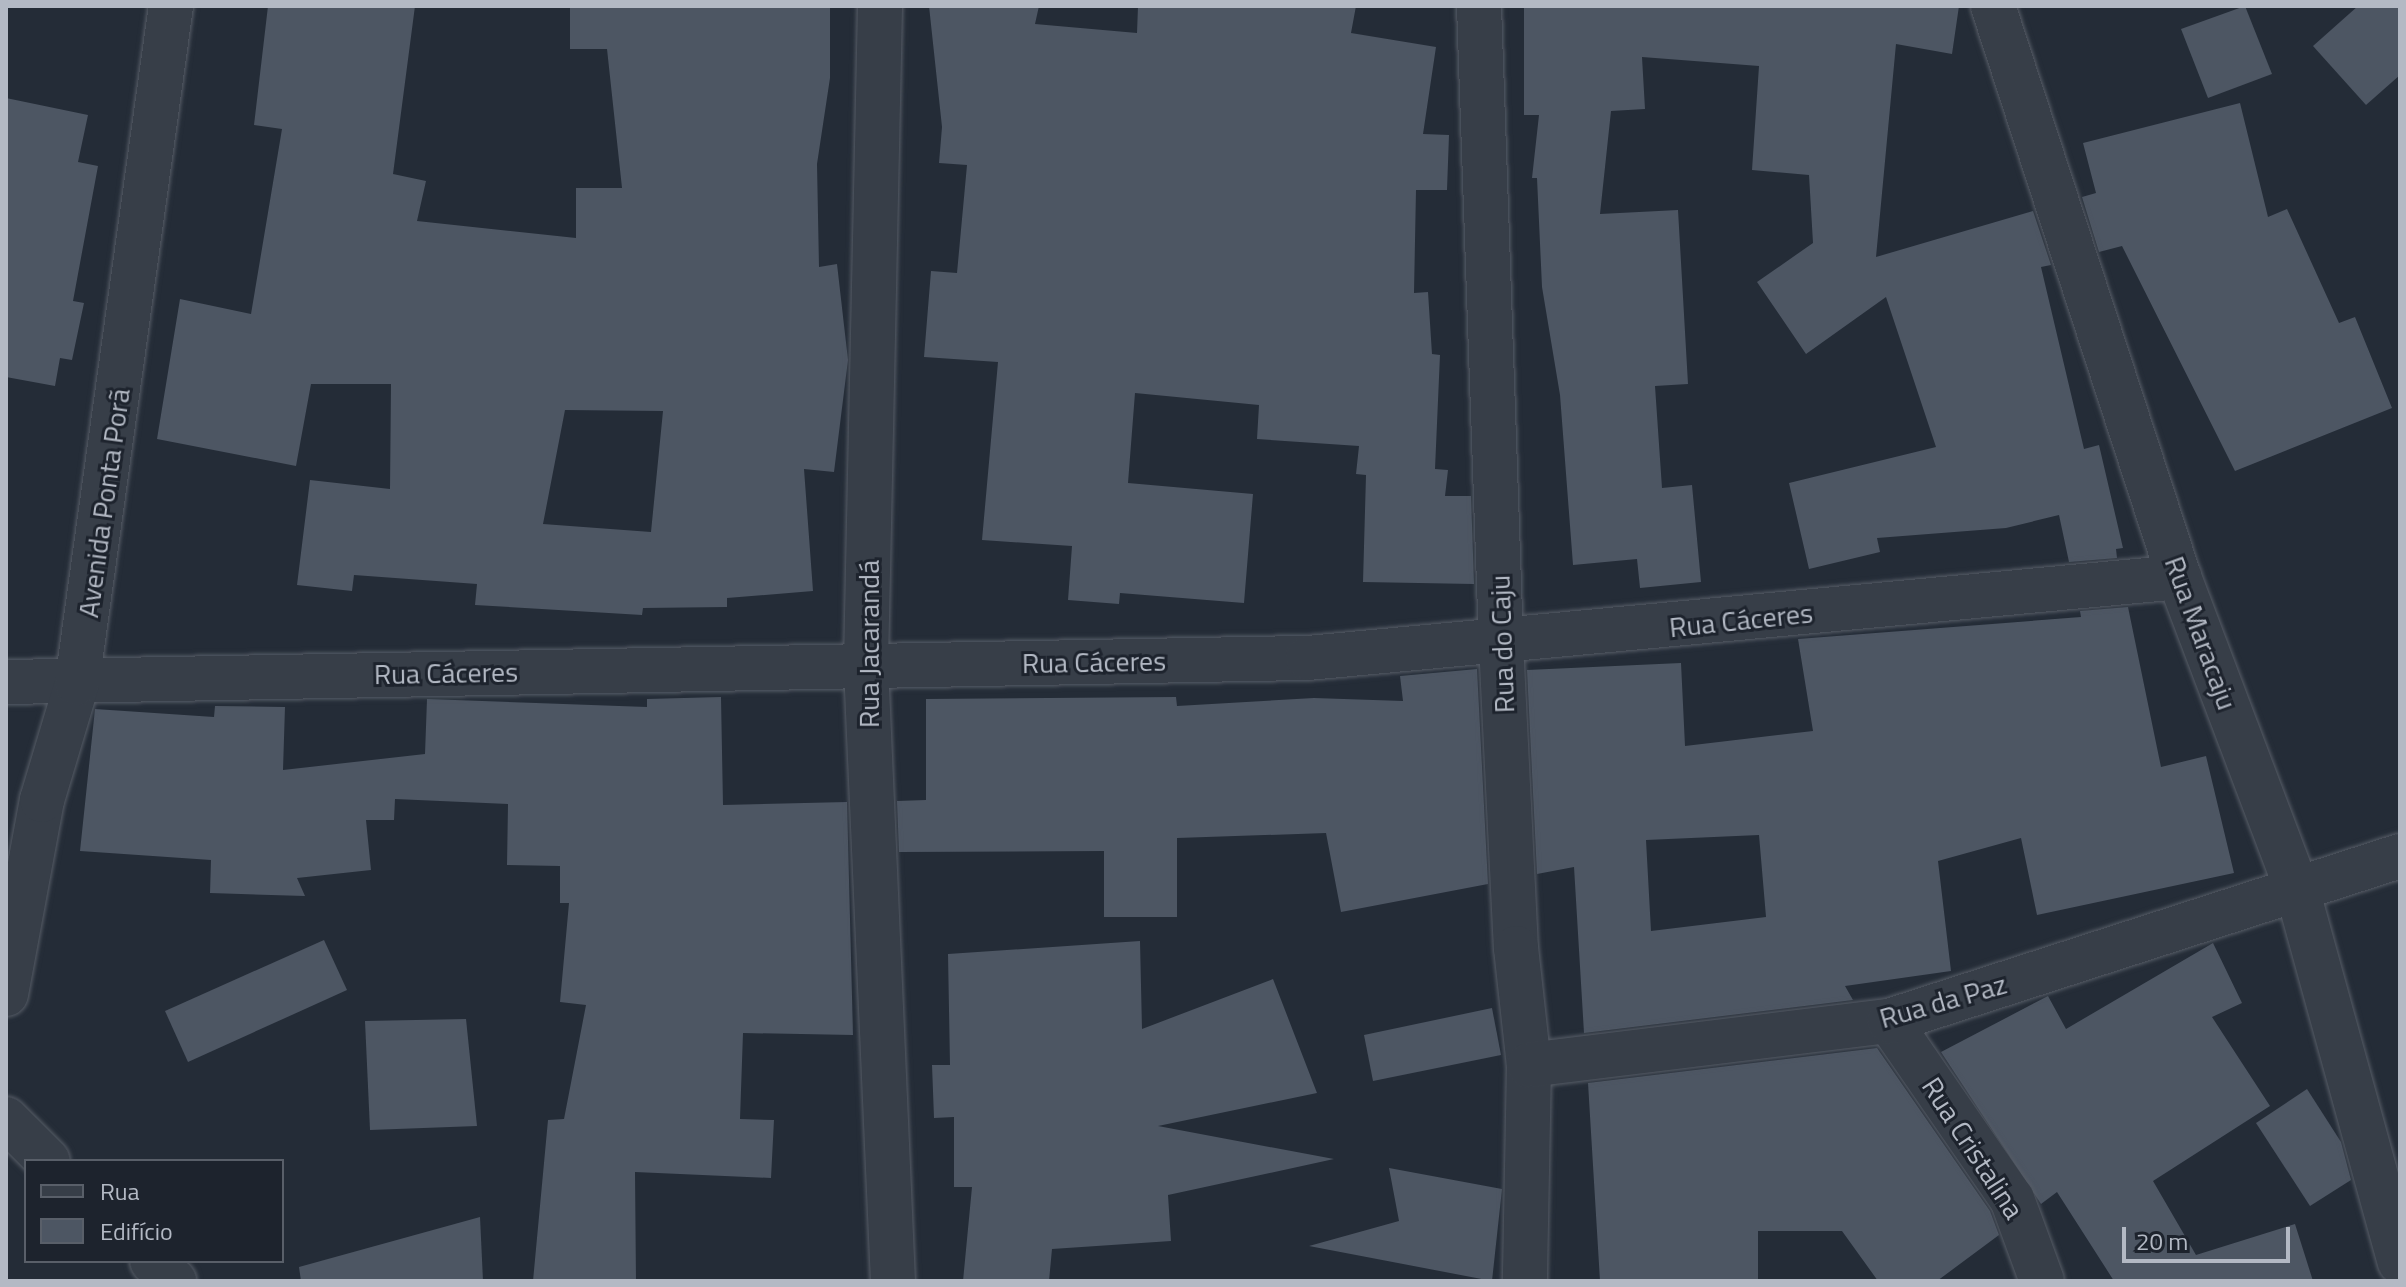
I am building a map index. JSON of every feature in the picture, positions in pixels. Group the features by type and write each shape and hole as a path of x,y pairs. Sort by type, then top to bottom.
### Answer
{"street":[{"name":"Avenida Ponta Porã","path":"6,994 42,800 77,683 171,6"},
{"name":"Rua Jacarandá","path":"880,6 866,666 893,1281"},
{"name":"Rua do Caju","path":"1479,6 1501,643 1516,948 1529,1065 1525,1281"},
{"name":"Rua Maracaju","path":"1993,6 2179,577 2297,889 2400,1262"},
{"name":"Rua Cáceres","path":"6,682 1308,658 1501,643 2179,577"},
{"name":"Rua da Paz","path":"1529,1065 1889,1021 2400,856"},
{"name":"Rua Cristalina","path":"1889,1021 2012,1199 2042,1281"},
{"path":"6,1119 46,1159"},
{"path":"154,1263 174,1281"}],"building":[{"path":"268,6 415,6 393,174 426,181 417,221 576,238 576,188 622,188 607,49 570,49 570,6 830,6 830,78 817,164 819,267 837,264 848,360 834,472 804,469 813,591 727,598 727,607 643,608 642,615 475,605 477,584 354,575 352,591 297,585 310,480 390,489 391,384 311,384 296,466 157,439 180,299 251,314 282,129 254,125","holes":["565,410 663,411 651,532 543,524"]},
{"path":"929,6 1039,6 1035,24 1137,33 1138,6 1356,6 1351,33 1436,47 1423,134 1449,135 1447,190 1416,190 1414,293 1428,292 1432,354 1440,355 1435,469 1448,470 1445,496 1471,496 1474,584 1363,582 1366,475 1356,474 1359,446 1257,439 1259,405 1135,393 1128,483 1253,494 1244,603 1120,593 1119,604 1068,600 1072,546 982,540 998,362 924,357 931,271 957,273 967,165 939,163 942,127"},
{"path":"1524,6 1959,6 1952,54 1896,44 1876,257 2033,211 2051,265 2041,267 2084,449 2099,445 2123,548 2116,549 2117,558 2069,562 2059,515 2006,528 1877,538 1880,552 1809,569 1789,483 1936,447 1886,297 1806,354 1757,282 1813,243 1809,175 1752,170 1759,66 1642,57 1645,109 1611,111 1600,214 1678,210 1688,384 1655,386 1662,488 1692,485 1701,582 1640,588 1637,559 1573,565 1560,395 1542,287 1537,178 1532,178 1539,115 1524,115"},
{"path":"2245,6 2272,74 2208,98 2181,29"},
{"path":"2358,6 2400,6 2400,75 2366,105 2313,46"},
{"path":"6,98 88,115 78,162 98,166 73,301 84,303 72,360 60,358 55,386 6,377"},
{"path":"2240,103 2268,217 2287,209 2339,323 2355,317 2392,408 2235,471 2122,246 2099,252 2082,197 2096,193 2083,143"},
{"path":"2128,607 2161,767 2206,756 2234,873 2037,915 2021,838 1938,861 1951,971 1845,986 1853,1000 1584,1033 1574,867 1537,874 1527,670 1681,663 1685,746 1813,731 1798,639 2081,617 2080,611","holes":["1759,835 1766,917 1651,931 1646,840"]},
{"path":"1477,669 1488,884 1341,912 1326,833 1177,838 1177,917 1104,917 1104,851 899,852 897,801 926,800 926,699 1176,697 1177,706 1314,698 1403,701 1400,676"},
{"path":"721,697 723,805 847,802 853,1035 743,1033 740,1119 774,1120 771,1178 635,1172 636,1281 533,1281 548,1120 564,1119 586,1005 560,1002 569,903 560,903 560,866 507,865 508,804 395,799 394,820 366,820 371,870 297,878 305,896 210,893 211,860 80,851 95,709 214,717 215,706 285,707 283,770 425,754 427,699 647,707 647,699"},
{"path":"324,940 347,990 188,1062 165,1011"},
{"path":"1140,941 1142,1029 1273,979 1317,1093 1158,1126 1334,1159 1168,1195 1171,1241 1052,1249 1049,1281 963,1281 972,1187 954,1187 954,1117 934,1118 932,1065 950,1065 948,954"},
{"path":"2213,943 2242,1003 2212,1017 2270,1106 2153,1181 2196,1255 2295,1224 2313,1281 2114,1281 2057,1192 2041,1204 1941,1052 2048,996 2066,1029"},
{"path":"1492,1008 1501,1055 1373,1081 1364,1035"},
{"path":"466,1019 477,1126 370,1130 365,1021"},
{"path":"1877,1048 1990,1211 1999,1235 1937,1281 1878,1281 1842,1231 1758,1231 1758,1281 1600,1281 1588,1083"},
{"path":"2307,1089 2341,1142 2351,1180 2310,1206 2256,1123"},
{"path":"1389,1168 1502,1189 1492,1281 1309,1246 1399,1221"},
{"path":"480,1217 483,1281 301,1281 299,1267"}]}
